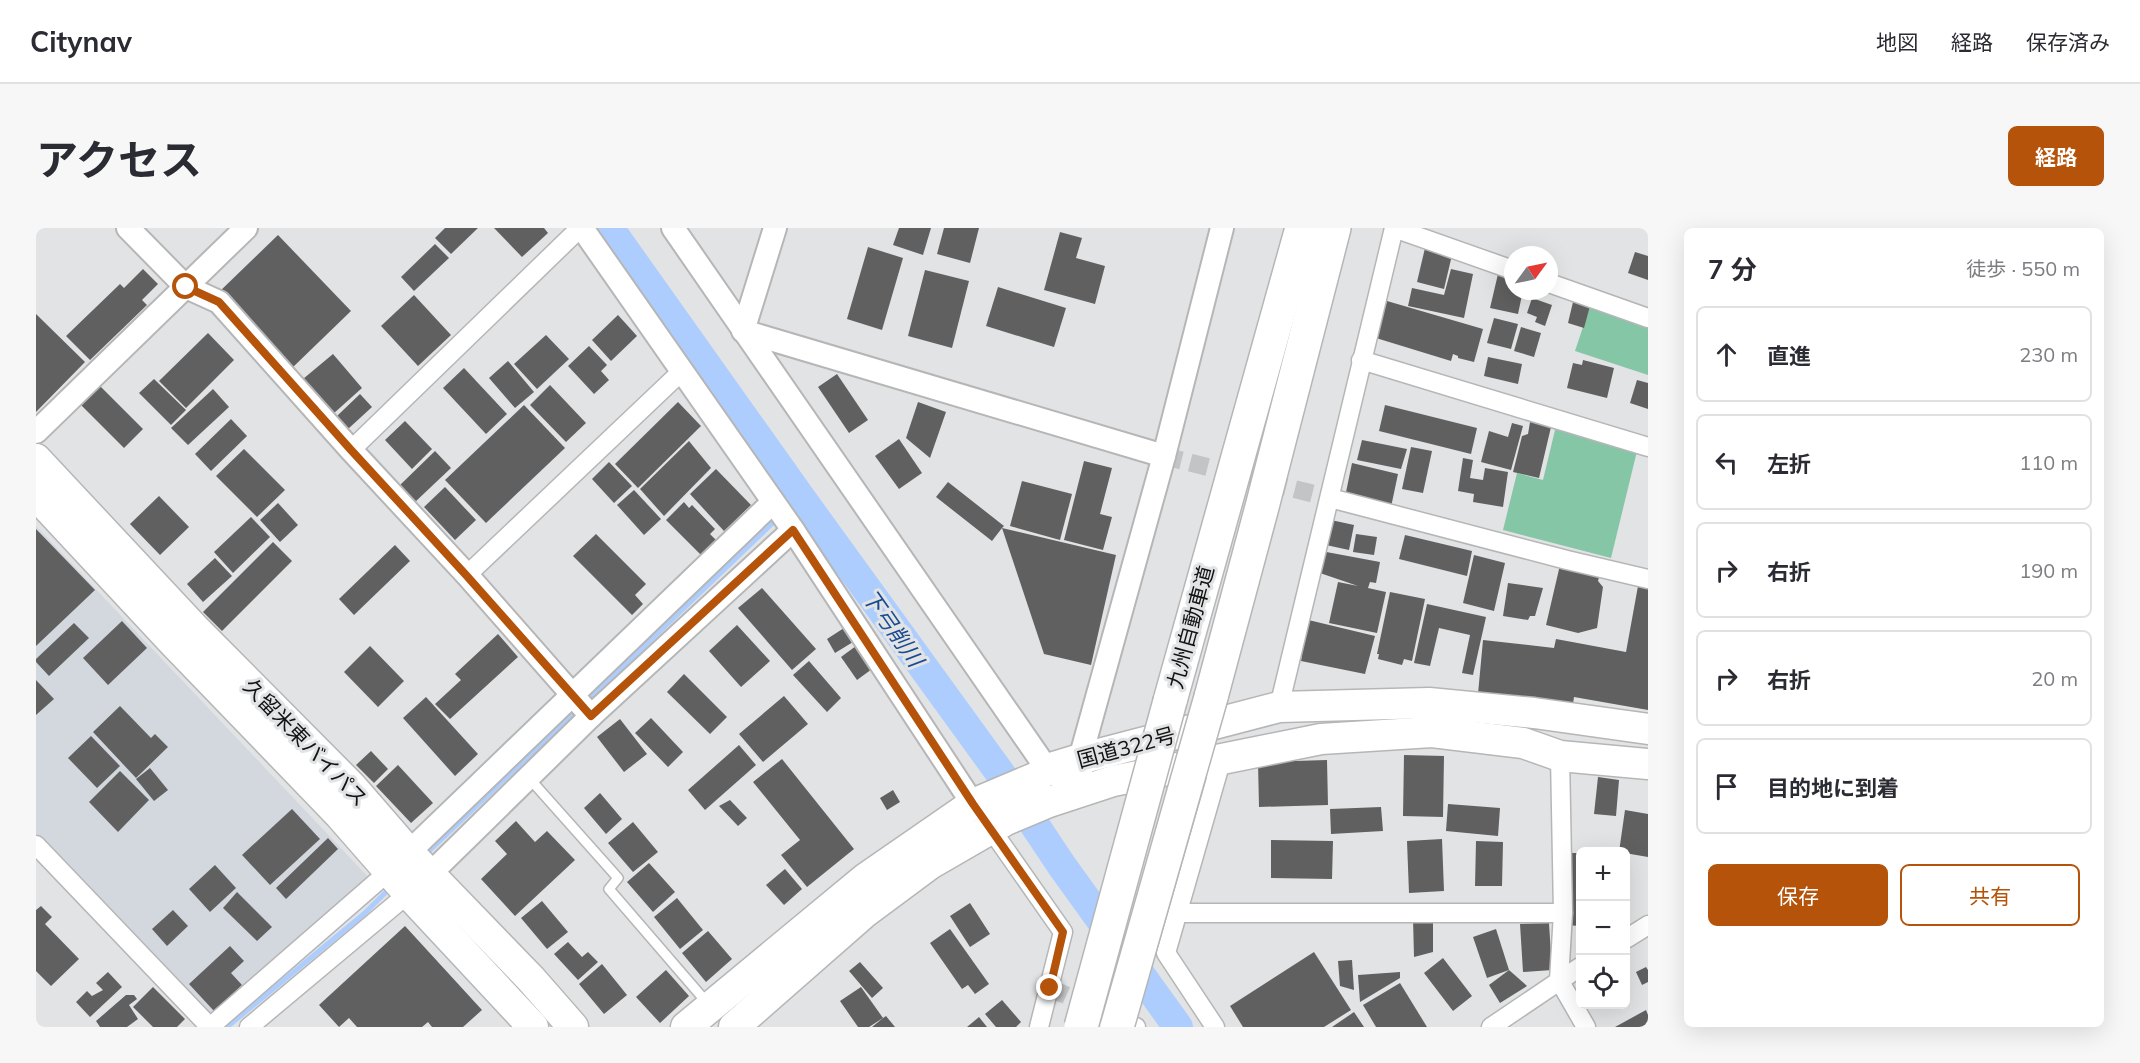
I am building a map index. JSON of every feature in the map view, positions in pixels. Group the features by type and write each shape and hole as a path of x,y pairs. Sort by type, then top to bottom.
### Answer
{"highway":[{"name":"九州自動車道","path":"1081,1027 1302,228"},
{"name":"九州自動車道","path":"1117,1027 1211,697 1334,228"},
{"name":"久留米東バイパス","path":"36,459 195,628 352,787 409,872 533,1027"},
{"name":"久留米東バイパス","path":"36,495 173,642 339,814 531,979 573,1027"},
{"name":"国道322号","path":"734,1027 864,913 930,864 998,824 1044,783 1080,759 1279,707 1429,703 1534,713 1648,729"},
{"name":"国道322号","path":"686,1027 866,878 981,799 1044,783 1084,792 1113,781 1321,739 1432,732 1523,743 1560,756 1648,764"}],"street":[{"path":"128,228 186,287 219,302 591,716"},
{"path":"36,432 246,228"},
{"path":"351,450 581,228 981,799 1063,932 1039,1027"},
{"path":"673,228 1044,783"},
{"path":"743,331 775,228"},
{"path":"1084,792 1080,759 1164,456 1222,228"},
{"path":"1279,707 1394,228 1504,267"},
{"path":"1558,286 1648,318"},
{"path":"743,331 1164,456"},
{"path":"1361,360 1648,447"},
{"path":"466,575 681,371"},
{"path":"1330,498 1648,579"},
{"path":"249,1027 409,872 572,695 773,502"},
{"path":"36,844 210,1027 529,778 591,716 793,530"},
{"path":"1560,756 1563,913 1559,980 1586,1027"},
{"path":"1215,1027 1166,953 1222,758"},
{"path":"1178,913 1563,913"},
{"path":"1630,936 1648,925"},
{"path":"1491,1027 1576,970"}],"lane":[{"path":"529,778 618,878 609,889 710,1006"}],"shaded area":[{"path":"36,526 371,880 208,1020 36,836"}],"green space":[{"path":"1590,306 1648,325 1648,375 1575,351"},
{"path":"1556,426 1638,447 1611,558 1503,530 1517,473 1543,480"}],"building":[{"path":"445,228 478,228 451,254 435,238"},
{"path":"494,228 544,228 548,233 522,257"},
{"path":"899,228 931,228 923,255 893,245"},
{"path":"944,228 979,228 970,263 937,254"},
{"path":"1060,232 1082,238 1076,258 1105,266 1095,304 1044,290"},
{"path":"278,235 351,311 291,369 218,293"},
{"path":"435,244 449,258 414,291 401,277"},
{"path":"868,247 903,258 882,330 847,319"},
{"path":"1425,248 1452,255 1444,289 1417,282"},
{"path":"1635,252 1648,256 1648,280 1628,273"},
{"path":"143,269 158,284 142,300 147,305 90,360 66,336 120,284 124,288"},
{"path":"1451,269 1473,274 1464,318 1408,306 1412,288 1444,295"},
{"path":"925,270 969,281 952,348 908,336"},
{"path":"1498,274 1504,276 1504,300 1521,300 1518,314 1490,308"},
{"path":"998,287 1066,308 1054,347 986,326"},
{"path":"414,295 451,335 418,366 381,326"},
{"path":"1531,300 1552,305 1545,326 1535,322 1537,317 1527,313"},
{"path":"1387,301 1483,329 1474,362 1458,358 1453,354 1451,361 1376,338"},
{"path":"1573,302 1590,306 1584,328 1568,323"},
{"path":"36,314 85,362 36,412"},
{"path":"618,315 637,336 611,361 592,340"},
{"path":"1494,318 1518,324 1511,349 1487,343"},
{"path":"1521,327 1541,333 1534,357 1514,351"},
{"path":"208,333 234,360 186,408 159,381"},
{"path":"546,335 569,359 537,389 514,364"},
{"path":"589,346 607,365 601,371 609,380 594,394 568,366"},
{"path":"333,354 362,388 333,414 303,379"},
{"path":"1488,357 1522,364 1518,384 1484,376"},
{"path":"1583,360 1614,368 1607,398 1567,388 1573,363 1582,365"},
{"path":"508,361 534,392 515,408 489,378"},
{"path":"464,368 507,414 486,434 443,388"},
{"path":"837,374 868,420 849,433 818,387"},
{"path":"154,379 186,410 171,425 139,393"},
{"path":"1637,380 1648,383 1648,409 1630,403"},
{"path":"99,385 143,429 124,448 80,404"},
{"path":"550,385 586,423 566,442 530,405"},
{"path":"213,389 229,407 188,445 171,428"},
{"path":"360,394 372,407 348,429 337,416"},
{"path":"678,402 701,426 638,488 615,464"},
{"path":"918,402 946,412 930,458 906,438"},
{"path":"524,405 565,448 486,523 445,480"},
{"path":"1385,405 1477,428 1471,454 1379,431"},
{"path":"231,419 247,436 211,471 195,454"},
{"path":"405,421 432,449 412,469 385,440"},
{"path":"1530,422 1551,427 1539,478 1513,472 1522,436 1528,434"},
{"path":"1512,423 1523,426 1511,470 1481,462 1489,431 1508,437"},
{"path":"899,439 922,473 899,489 875,456"},
{"path":"1362,440 1407,449 1401,469 1357,460"},
{"path":"689,441 711,468 664,516 640,489"},
{"path":"1411,447 1432,451 1423,493 1402,489"},
{"path":"244,449 285,490 257,517 216,476"},
{"path":"435,451 451,468 414,503 398,487"},
{"path":"1463,458 1473,460 1470,478 1483,480 1485,468 1508,472 1503,507 1473,502 1474,494 1458,491"},
{"path":"1084,461 1112,468 1100,514 1112,517 1103,550 1064,540"},
{"path":"609,462 632,486 614,503 592,479"},
{"path":"1352,463 1398,474 1391,507 1345,497"},
{"path":"716,469 751,505 724,531 690,494"},
{"path":"1022,481 1072,494 1060,540 1010,526"},
{"path":"948,482 1004,526 992,541 936,497"},
{"path":"445,487 476,520 455,540 424,507"},
{"path":"634,490 661,519 644,535 617,505"},
{"path":"159,496 189,527 160,555 130,524"},
{"path":"684,502 689,508 692,505 715,529 710,534 716,540 701,555 666,520"},
{"path":"278,503 298,525 280,542 260,520"},
{"path":"251,517 270,537 233,573 214,552"},
{"path":"1331,520 1354,525 1349,550 1326,545"},
{"path":"1002,528 1116,555 1091,665 1044,654"},
{"path":"36,529 95,590 36,646"},
{"path":"596,534 646,584 635,595 643,604 632,615 573,556"},
{"path":"1356,534 1377,537 1374,555 1353,552"},
{"path":"1405,535 1472,551 1467,576 1399,559"},
{"path":"273,542 292,561 222,631 203,612"},
{"path":"395,545 410,561 354,615 339,599"},
{"path":"1321,551 1380,562 1376,583 1370,582 1368,588 1386,592 1377,633 1329,623 1338,582 1358,586 1317,572"},
{"path":"1474,555 1505,563 1494,611 1463,603"},
{"path":"215,558 232,576 203,602 187,584"},
{"path":"1560,565 1601,570 1598,581 1603,587 1597,628 1578,633 1546,625"},
{"path":"1640,575 1648,576 1648,710 1574,697 1573,704 1478,694 1483,640 1554,648 1556,639 1626,652"},
{"path":"1508,583 1543,588 1535,616 1530,616 1528,620 1503,616"},
{"path":"762,588 816,649 792,670 738,608"},
{"path":"1390,592 1425,599 1412,661 1404,659 1402,665 1378,659 1379,654 1377,654"},
{"path":"1427,604 1486,617 1473,675 1462,673 1470,635 1439,628 1430,666 1414,663"},
{"path":"1296,617 1375,636 1365,674 1301,661 1302,655 1288,652"},
{"path":"122,621 147,648 108,685 83,658"},
{"path":"74,623 89,638 49,676 36,662 36,659"},
{"path":"737,625 770,661 741,687 709,651"},
{"path":"844,628 853,642 835,653 827,639"},
{"path":"498,634 518,657 450,719 435,704 461,680 455,674"},
{"path":"370,646 404,681 378,707 344,672"},
{"path":"856,646 872,669 857,680 841,657"},
{"path":"809,661 841,698 827,712 793,675"},
{"path":"684,674 727,717 710,734 667,692"},
{"path":"36,680 54,699 36,715"},
{"path":"784,696 808,724 763,762 739,734"},
{"path":"426,697 478,754 455,776 403,718"},
{"path":"120,706 151,738 155,734 168,747 136,778 93,732"},
{"path":"651,718 683,752 668,767 635,733"},
{"path":"620,719 647,754 624,772 597,737"},
{"path":"91,736 120,766 97,788 68,758"},
{"path":"739,745 756,765 705,810 688,790"},
{"path":"371,751 388,769 374,783 356,765"},
{"path":"1404,755 1444,756 1443,817 1403,816"},
{"path":"782,759 854,849 807,887 781,855 800,840 753,782"},
{"path":"1327,760 1328,805 1259,807 1258,762"},
{"path":"398,765 433,803 411,823 376,786"},
{"path":"150,768 168,790 154,801 136,779"},
{"path":"120,771 149,800 118,832 89,802"},
{"path":"1598,777 1619,780 1616,816 1594,814"},
{"path":"893,790 900,802 887,810 880,798"},
{"path":"600,793 622,819 606,834 584,808"},
{"path":"730,800 747,818 738,826 719,806"},
{"path":"1448,804 1500,808 1498,836 1446,831"},
{"path":"1381,807 1383,831 1331,834 1330,809"},
{"path":"292,809 320,839 270,885 242,855"},
{"path":"1625,810 1648,814 1648,857 1630,854 1630,847 1620,847"},
{"path":"516,821 535,842 547,831 575,860 515,916 481,879 507,854 495,841"},
{"path":"633,822 658,852 633,872 608,843"},
{"path":"328,838 338,849 286,899 276,888"},
{"path":"1442,839 1444,891 1409,893 1407,841"},
{"path":"1271,840 1333,841 1332,879 1271,878"},
{"path":"1476,841 1503,842 1502,886 1475,886"},
{"path":"1565,853 1576,853 1576,926 1566,925"},
{"path":"649,863 675,892 653,912 627,882"},
{"path":"215,865 236,888 210,912 189,889"},
{"path":"785,869 802,889 784,905 766,885"},
{"path":"237,892 272,927 257,941 223,908"},
{"path":"677,898 703,930 680,949 654,917"},
{"path":"542,901 568,932 547,949 521,918"},
{"path":"970,903 990,934 970,947 950,916"},
{"path":"41,906 52,917 45,924 79,959 51,986 36,971 36,910"},
{"path":"173,910 188,926 167,946 152,929"},
{"path":"1413,918 1433,918 1433,952 1414,957"},
{"path":"1549,923 1552,970 1523,972 1520,924"},
{"path":"405,926 482,1010 463,1027 432,1027 428,1022 422,1027 357,1027 349,1018 339,1027 319,1005"},
{"path":"950,929 989,984 975,994 968,985 962,989 930,943"},
{"path":"1496,929 1509,970 1487,978 1473,937"},
{"path":"708,931 732,959 706,982 682,953"},
{"path":"568,942 582,957 588,952 598,962 578,980 554,954"},
{"path":"230,946 244,961 231,973 242,985 214,1011 189,984"},
{"path":"1314,952 1351,1010 1324,1027 1243,1027 1230,1006"},
{"path":"1443,958 1472,996 1453,1011 1424,973"},
{"path":"1352,960 1354,990 1340,986 1338,961"},
{"path":"860,962 883,988 872,998 849,971"},
{"path":"602,964 627,995 604,1014 579,984"},
{"path":"1646,967 1648,982 1642,985 1636,972"},
{"path":"666,970 689,996 660,1023 636,997"},
{"path":"1509,970 1527,986 1500,1003 1489,985"},
{"path":"108,972 122,987 90,1017 76,1002 87,991 92,996 103,990 96,983"},
{"path":"1400,972 1400,978 1360,1002 1358,975"},
{"path":"1400,983 1427,1027 1376,1027 1363,1005"},
{"path":"153,987 185,1019 177,1027 153,1027 133,1007"},
{"path":"861,987 883,1018 869,1027 858,1027 840,1001"},
{"path":"126,995 134,995 137,999 129,1005 138,1019 127,1027 100,1027 96,1021"},
{"path":"1002,1000 1021,1022 1016,1027 996,1027 985,1014"},
{"path":"1646,1010 1648,1027 1615,1027"},
{"path":"1354,1012 1364,1027 1332,1027"},
{"path":"886,1016 895,1027 872,1027 883,1018"},
{"path":"979,1017 987,1027 967,1027"}],"waterway":[{"name":"下弓削川","path":"609,228 1000,773 1062,866 1178,1027"},
{"path":"786,511 800,497"},
{"path":"586,702 779,517"},
{"path":"425,855 577,710"},
{"path":"227,1027 365,913 390,888"}],"tunnel":[{"path":"1164,456 1330,498"},
{"path":"1050,988 1092,1007"}],"route":[{"path":"186,287 219,302 591,716 793,530 973,804 1063,932 1050,988"}]}
